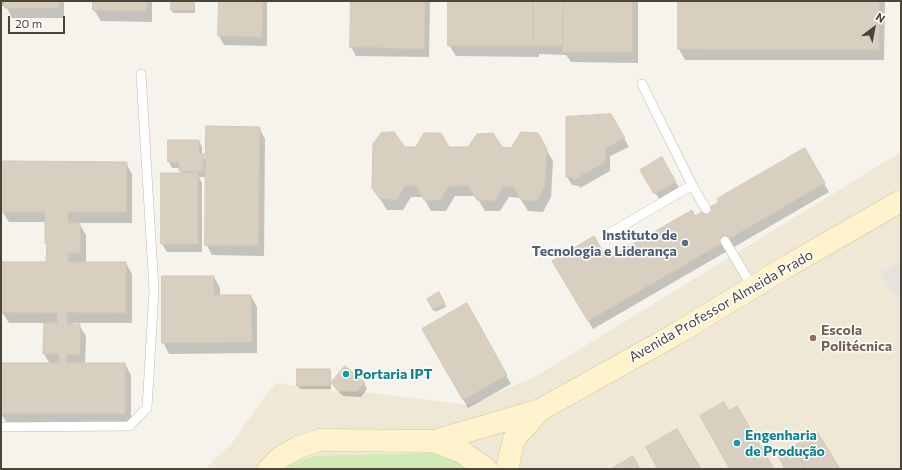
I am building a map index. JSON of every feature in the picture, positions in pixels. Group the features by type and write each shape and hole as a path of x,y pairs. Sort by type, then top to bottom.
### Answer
{"street":[{"name":"Avenida Professor Almeida Prado","path":"434,441 540,410 676,334 901,201"},
{"name":"Avenida Professor Almeida Prado","path":"507,469 514,438 540,410"},
{"path":"269,469 281,457 300,447 319,440 434,441 462,452 486,469"}],"lane":[{"path":"1,427 129,426 147,408 154,290 141,74"},
{"path":"642,84 692,185 706,209"},
{"path":"607,234 692,185"},
{"path":"725,241 753,288"}],"shaded area":[{"path":"901,152 901,469 205,469 232,443 267,393 276,383 297,386 330,386 331,392 357,391 469,405 536,376"},
{"path":"901,261 901,307 880,273"}],"green space":[{"path":"445,454 472,469 287,469 292,464 314,456"}],"building":[{"path":"5,1 58,1 58,8 5,8"},
{"path":"93,1 146,1 146,11 93,10"},
{"path":"171,1 194,1 194,10 171,10"},
{"path":"219,1 263,1 262,37 218,36"},
{"path":"351,1 425,1 424,49 350,47"},
{"path":"448,1 533,1 533,46 448,46"},
{"path":"534,1 563,1 563,46 534,46"},
{"path":"564,1 632,1 632,52 563,52"},
{"path":"678,1 879,1 879,50 678,49"},
{"path":"611,114 625,138 606,148 605,162 574,180 573,177 566,177 566,117"},
{"path":"206,126 260,127 258,245 205,245"},
{"path":"394,132 405,147 416,147 424,133 441,133 449,147 468,147 477,134 493,133 502,147 511,148 521,132 538,133 547,149 545,185 537,201 521,200 514,187 503,186 494,201 477,200 468,186 449,186 440,200 424,200 416,186 405,186 397,200 380,199 372,188 373,144 381,133"},
{"path":"168,140 199,140 199,154 204,154 203,172 179,171 179,162 168,162"},
{"path":"805,148 825,183 588,321 552,261 594,236 607,259 692,210 695,216 719,202 717,199"},
{"path":"662,157 676,182 654,194 640,170"},
{"path":"2,161 127,162 126,212 68,212 68,223 80,223 80,253 68,253 68,262 126,262 126,313 67,312 67,324 80,324 80,354 67,355 67,363 125,363 125,414 1,413 1,363 59,363 59,354 43,354 44,323 57,323 57,313 1,312 1,262 46,262 47,243 45,243 45,212 1,212"},
{"path":"161,173 198,173 198,244 161,244"},
{"path":"162,276 214,276 214,295 251,295 252,342 162,343"},
{"path":"439,292 445,304 433,310 427,299"},
{"path":"467,303 507,375 463,400 422,329"},
{"name":"Portaria IPT","path":"345,366 365,383 357,391 339,391 331,383"},
{"path":"297,369 330,369 330,386 297,386"},
{"name":"Engenharia de Produção","path":"724,402 729,411 737,406 774,469 730,469 700,416"},
{"path":"677,429 701,469 658,469 646,447"},
{"path":"818,433 840,469 806,469 793,447"},
{"name":"Engenharia de Produção","path":"793,447 806,469 785,469 778,455"},
{"path":"633,456 640,469 611,469 623,462"}],"place":[{"name":"Instituto de Tecnologia e Liderança","path":"685,243"},
{"name":"Escola Politécnica","path":"813,338"},
{"name":"Portaria IPT","path":"346,374"},
{"name":"Engenharia de Produção","path":"737,443"}]}
